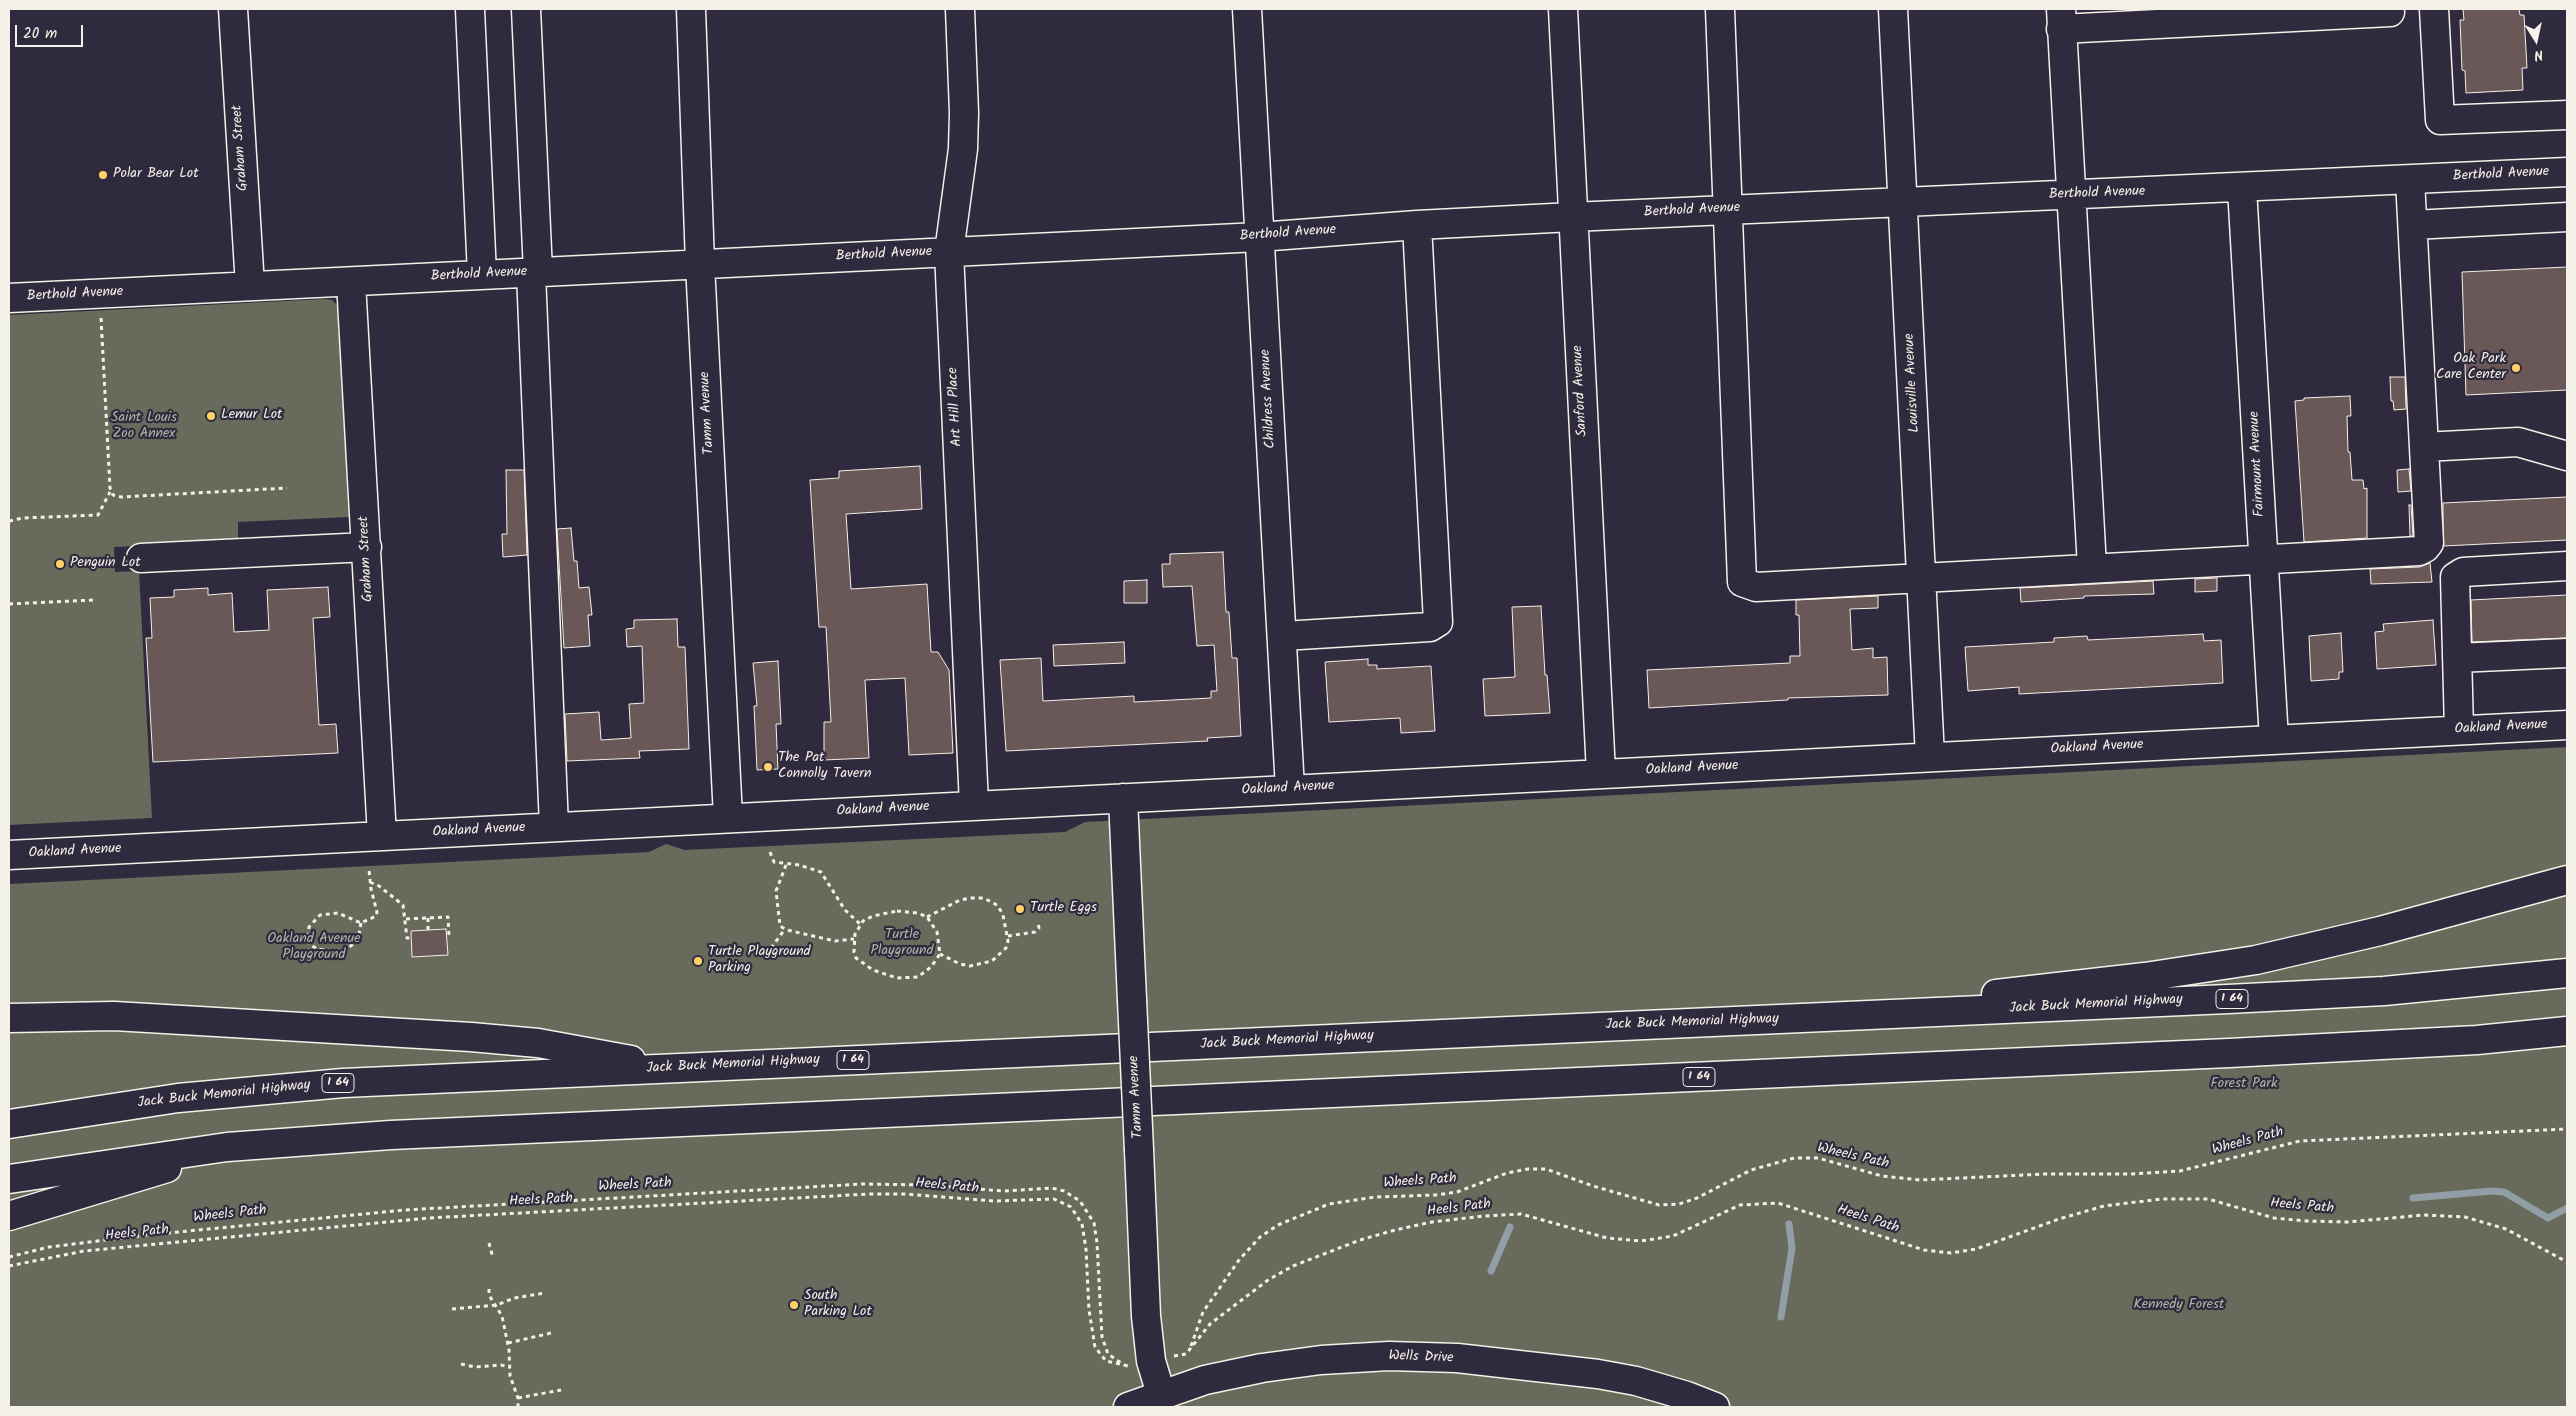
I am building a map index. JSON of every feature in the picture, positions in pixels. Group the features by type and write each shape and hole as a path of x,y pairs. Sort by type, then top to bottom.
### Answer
{"main road":[{"name":"Graham Street","path":"233,9 250,286"},
{"path":"470,9 482,275"},
{"path":"526,9 554,827"},
{"name":"Tamm Avenue","path":"691,9 700,264 728,817"},
{"name":"Art Hill Place","path":"960,9 964,113 963,149 949,252 974,805"},
{"name":"Childress Avenue","path":"1247,9 1290,789"},
{"name":"Sanford Avenue","path":"1563,9 1601,774"},
{"path":"1720,9 1742,582 1756,587 1923,576 2418,551 2426,548 2429,543 2410,180"},
{"name":"Louisville Avenue","path":"1893,9 1923,576 1930,757"},
{"path":"2434,9 2440,120 2567,115"},
{"path":"2092,567 2061,19 2390,12"},
{"name":"Berthold Avenue","path":"9,298 1259,237 1417,225 1572,217 2567,172"},
{"name":"Fairmount Avenue","path":"2242,188 2274,740"},
{"path":"2413,225 2567,217"},
{"path":"1283,636 1430,627 1438,622 1417,225"},
{"name":"Graham Street","path":"351,282 382,836"},
{"path":"2424,447 2518,442 2567,456"},
{"path":"141,558 367,547"},
{"path":"2460,730 2455,577 2463,572 2567,566"},
{"path":"2457,658 2567,653"},
{"name":"Oakland Avenue","path":"9,855 2567,725"},
{"name":"Tamm Avenue","path":"1123,798 1146,1324 1151,1361 1161,1394"},
{"path":"1896,1014 1981,996 2146,977 2256,960 2380,931 2567,880"},
{"name":"Jack Buck Memorial Highway","path":"9,1124 178,1098 260,1089 352,1083 2384,991 2567,972"},
{"path":"9,1018 114,1016 471,1037 538,1043 669,1068"},
{"name":"I 64","path":"9,1179 227,1147 391,1135 2219,1054 2477,1040 2567,1031"},
{"path":"2477,1040 2567,1045"},
{"path":"9,1216 227,1147"},
{"name":"Wells Drive","path":"1128,1407 1205,1380 1285,1364 1351,1358 1425,1357 1560,1369 1617,1378 1687,1396 1715,1407"}],"path":[{"path":"101,318 110,488 113,495 121,497 287,488"},
{"path":"9,521 23,518 98,515 110,492"},
{"path":"9,604 94,600"},
{"path":"770,852 774,862 786,865 800,865 821,872 845,910 860,924"},
{"path":"786,865 776,890 778,920 784,929 835,940 854,939"},
{"path":"361,923 378,914 369,870"},
{"path":"370,882 379,886 404,904 407,938 411,938"},
{"path":"927,917 960,900 983,898 998,906 1008,936 1006,948 999,956 980,965 960,964 940,954"},
{"path":"897,911 918,913 927,917 937,932 940,954 925,974 909,979 898,978 864,965 856,958 854,939 860,924 873,916 897,911"},
{"path":"338,913 361,923 358,940 343,952 316,949 307,942 308,927 320,915 338,913"},
{"path":"406,919 448,917 449,936 447,936"},
{"path":"428,918 428,930"},
{"path":"1008,936 1035,932 1039,928 1038,923"},
{"path":"771,948 784,929"},
{"name":"Wheels Path","path":"1190,1349 1204,1312 1239,1260 1260,1236 1278,1224 1329,1204 1375,1196 1436,1195 1457,1192 1507,1173 1528,1169 1546,1169 1622,1196 1659,1205 1679,1204 1698,1198 1751,1170 1794,1158 1818,1158 1882,1176 1920,1180 2045,1174 2131,1174 2180,1171 2300,1140 2567,1129"},
{"name":"Wheels Path","path":"9,1256 49,1247 147,1235 405,1210 862,1184 928,1185 994,1190 1052,1188 1064,1191 1080,1201 1094,1223 1097,1243 1102,1337 1108,1354 1116,1361 1127,1366"},
{"name":"Heels Path","path":"9,1266 84,1251 429,1218 869,1194 905,1194 994,1202 1054,1199 1071,1207 1082,1224 1086,1241 1089,1310 1095,1347 1106,1361 1127,1366"},
{"name":"Heels Path","path":"1186,1354 1210,1324 1268,1280 1293,1266 1360,1240 1395,1230 1432,1222 1484,1216 1521,1214 1607,1238 1641,1241 1672,1236 1740,1205 1778,1203 1924,1250 1951,1253 1976,1249 2059,1219 2104,1206 2161,1199 2208,1199 2274,1218 2306,1221 2348,1222 2424,1215 2465,1216 2506,1229 2567,1262"},
{"path":"489,1243 493,1258"},
{"path":"489,1289 489,1295 497,1305 508,1343 509,1368 518,1398 518,1407"},
{"path":"452,1309 497,1305 514,1298 545,1293"},
{"path":"508,1343 516,1339 551,1333"},
{"path":"461,1364 475,1367 501,1365 509,1368"},
{"path":"518,1398 561,1390"}],"green space":[{"name":"Saint Louis Zoo Annex","path":"332,300 339,307 354,533 350,533 349,517 238,522 238,541 114,547 115,572 139,571 152,818 9,825 9,315"},
{"name":"Forest Park","path":"2567,747 2567,1407 9,1407 9,884 649,852 666,844 685,850 1065,832 1085,822"}],"building":[{"path":"2463,9 2519,9 2520,15 2524,15 2527,68 2522,68 2523,90 2466,93 2465,71 2462,70 2460,20 2464,20"},
{"path":"2567,267 2567,390 2466,395 2462,272"},
{"path":"2390,377 2405,377 2406,409 2394,410 2393,401 2391,401"},
{"path":"2350,396 2351,416 2347,416 2348,452 2350,452 2352,480 2363,480 2364,489 2367,488 2367,538 2304,542 2295,401 2304,400 2304,398"},
{"path":"920,466 922,509 846,514 851,589 927,584 931,652 938,652 949,670 953,753 909,755 905,678 865,680 869,758 824,760 824,722 831,722 826,627 819,627 810,480 839,478 839,471"},
{"path":"2409,469 2411,491 2398,492 2397,470"},
{"path":"506,470 524,470 527,555 503,557 502,534 507,534"},
{"path":"2567,497 2567,540 2443,546 2443,503"},
{"path":"2409,505 2411,505 2413,536 2410,536"},
{"path":"571,528 574,561 577,561 579,588 589,587 592,615 588,615 590,646 564,648 557,529"},
{"path":"1223,552 1226,612 1229,612 1232,658 1237,658 1241,736 1207,738 1208,741 1006,751 1000,660 1041,658 1043,701 1134,696 1134,702 1211,698 1211,691 1217,691 1214,645 1197,646 1192,586 1163,587 1162,564 1170,564 1170,554"},
{"path":"2430,563 2432,582 2371,584 2370,569 2420,567"},
{"path":"2217,578 2217,591 2195,592 2195,579"},
{"path":"1147,580 1147,603 1124,603 1124,581"},
{"path":"2153,581 2154,594 2084,596 2084,598 2021,602 2020,588"},
{"path":"328,587 330,617 313,618 319,725 336,724 338,753 153,762 146,638 152,638 150,598 174,597 174,590 208,588 208,595 232,593 234,632 269,630 267,590"},
{"path":"2567,595 2567,638 2472,642 2471,600"},
{"path":"1878,596 1878,608 1850,609 1852,650 1873,648 1873,658 1887,657 1888,695 1788,698 1788,700 1649,708 1647,670 1790,663 1790,656 1800,656 1799,615 1796,615 1796,600"},
{"path":"1541,606 1545,675 1547,675 1550,713 1485,716 1483,679 1515,677 1512,607"},
{"path":"677,619 678,647 685,647 689,749 639,751 640,758 567,761 565,714 599,712 601,740 631,738 629,704 644,703 642,646 627,647 626,629 634,628 634,620"},
{"path":"2433,620 2436,665 2377,669 2375,632 2384,631 2383,624"},
{"path":"2341,633 2343,672 2339,672 2339,679 2311,681 2309,636"},
{"path":"2203,634 2204,641 2221,640 2223,683 2019,694 2019,687 1968,691 1965,647 2054,642 2054,638 2087,636 2088,640"},
{"path":"1124,642 1125,663 1054,666 1053,645"},
{"path":"1368,659 1368,665 1377,665 1377,669 1431,666 1435,731 1401,733 1400,718 1329,722 1325,662"},
{"path":"778,661 781,724 776,724 778,769 757,770 754,706 757,706 753,663"},
{"path":"446,929 448,955 412,957 411,931"}],"waterway":[{"path":"2413,1198 2492,1191 2504,1192 2548,1218 2567,1208"},
{"path":"1781,1317 1792,1248 1789,1224"},
{"path":"1491,1271 1510,1227"}],"place":[{"name":"Polar Bear Lot","path":"103,175"},
{"name":"Oak Park Care Center","path":"2516,368"},
{"name":"Lemur Lot","path":"211,416"},
{"name":"Penguin Lot","path":"60,564"},
{"name":"The Pat Connolly Tavern","path":"768,767"},
{"name":"Turtle Eggs","path":"1020,909"},
{"name":"Turtle Playground Parking","path":"698,961"},
{"name":"South Parking Lot","path":"794,1305"}],"park label":[{"name":"Turtle Playground","path":"902,944"},
{"name":"Oakland Avenue Playground","path":"314,948"},
{"name":"Kennedy Forest","path":"2179,1306"}]}
